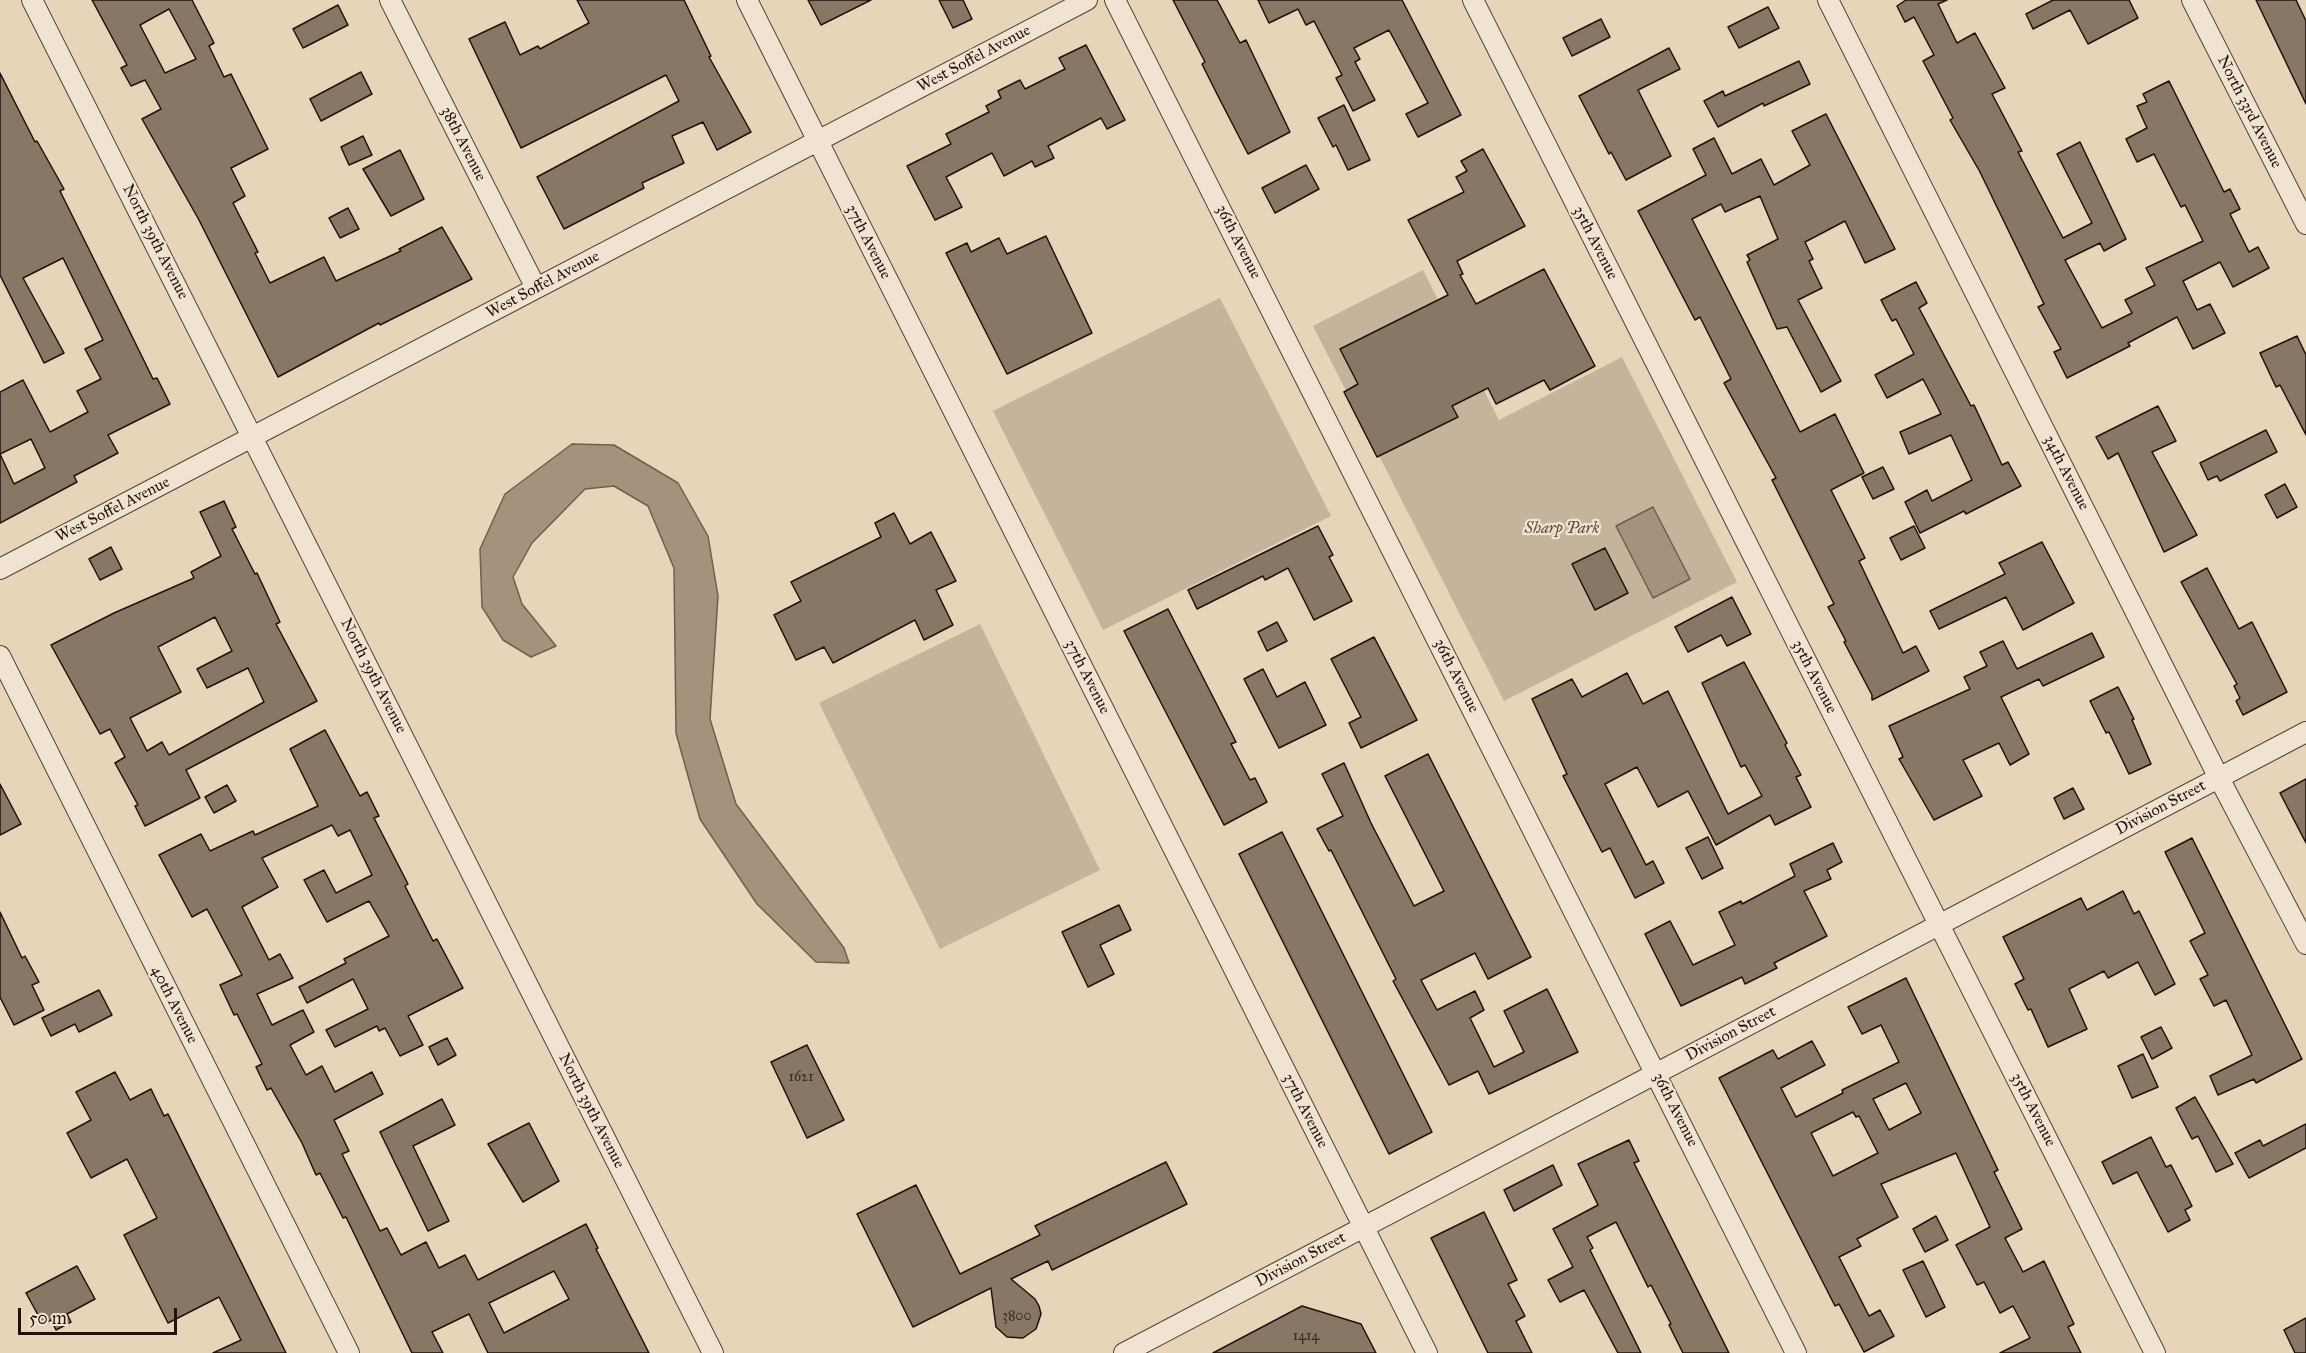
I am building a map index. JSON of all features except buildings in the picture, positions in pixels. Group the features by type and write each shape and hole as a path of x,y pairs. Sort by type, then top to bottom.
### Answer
{"street":[{"name":"North 39th Avenue","path":"32,0 713,1353"},
{"name":"38th Avenue","path":"390,0 536,288"},
{"name":"37th Avenue","path":"747,0 1427,1353"},
{"name":"West Soffel Avenue","path":"0,569 1087,0"},
{"name":"36th Avenue","path":"1115,0 1796,1353"},
{"name":"35th Avenue","path":"1473,0 2155,1353"},
{"name":"34th Avenue","path":"1828,0 2219,778 2306,945"},
{"name":"North 33rd Avenue","path":"2192,0 2306,224"},
{"name":"40th Avenue","path":"0,656 349,1353"},
{"name":"Division Street","path":"1124,1353 2306,732"}],"green space":[{"name":"Sharp Park","path":"1423,270 1499,420 1622,357 1737,582 1504,701 1313,326"},
{"path":"1220,298 1331,516 1103,630 993,411"},
{"path":"980,624 1100,870 940,949 819,703"}],"shaded area":[{"path":"572,444 614,445 678,483 708,536 718,596 710,719 736,804 844,948 849,963 816,962 757,904 700,819 676,733 674,568 648,506 614,486 585,489 532,543 513,577 522,604 556,646 531,657 503,640 482,607 480,549 505,494"},
{"path":"1653,507 1690,579 1653,598 1616,526"}]}
